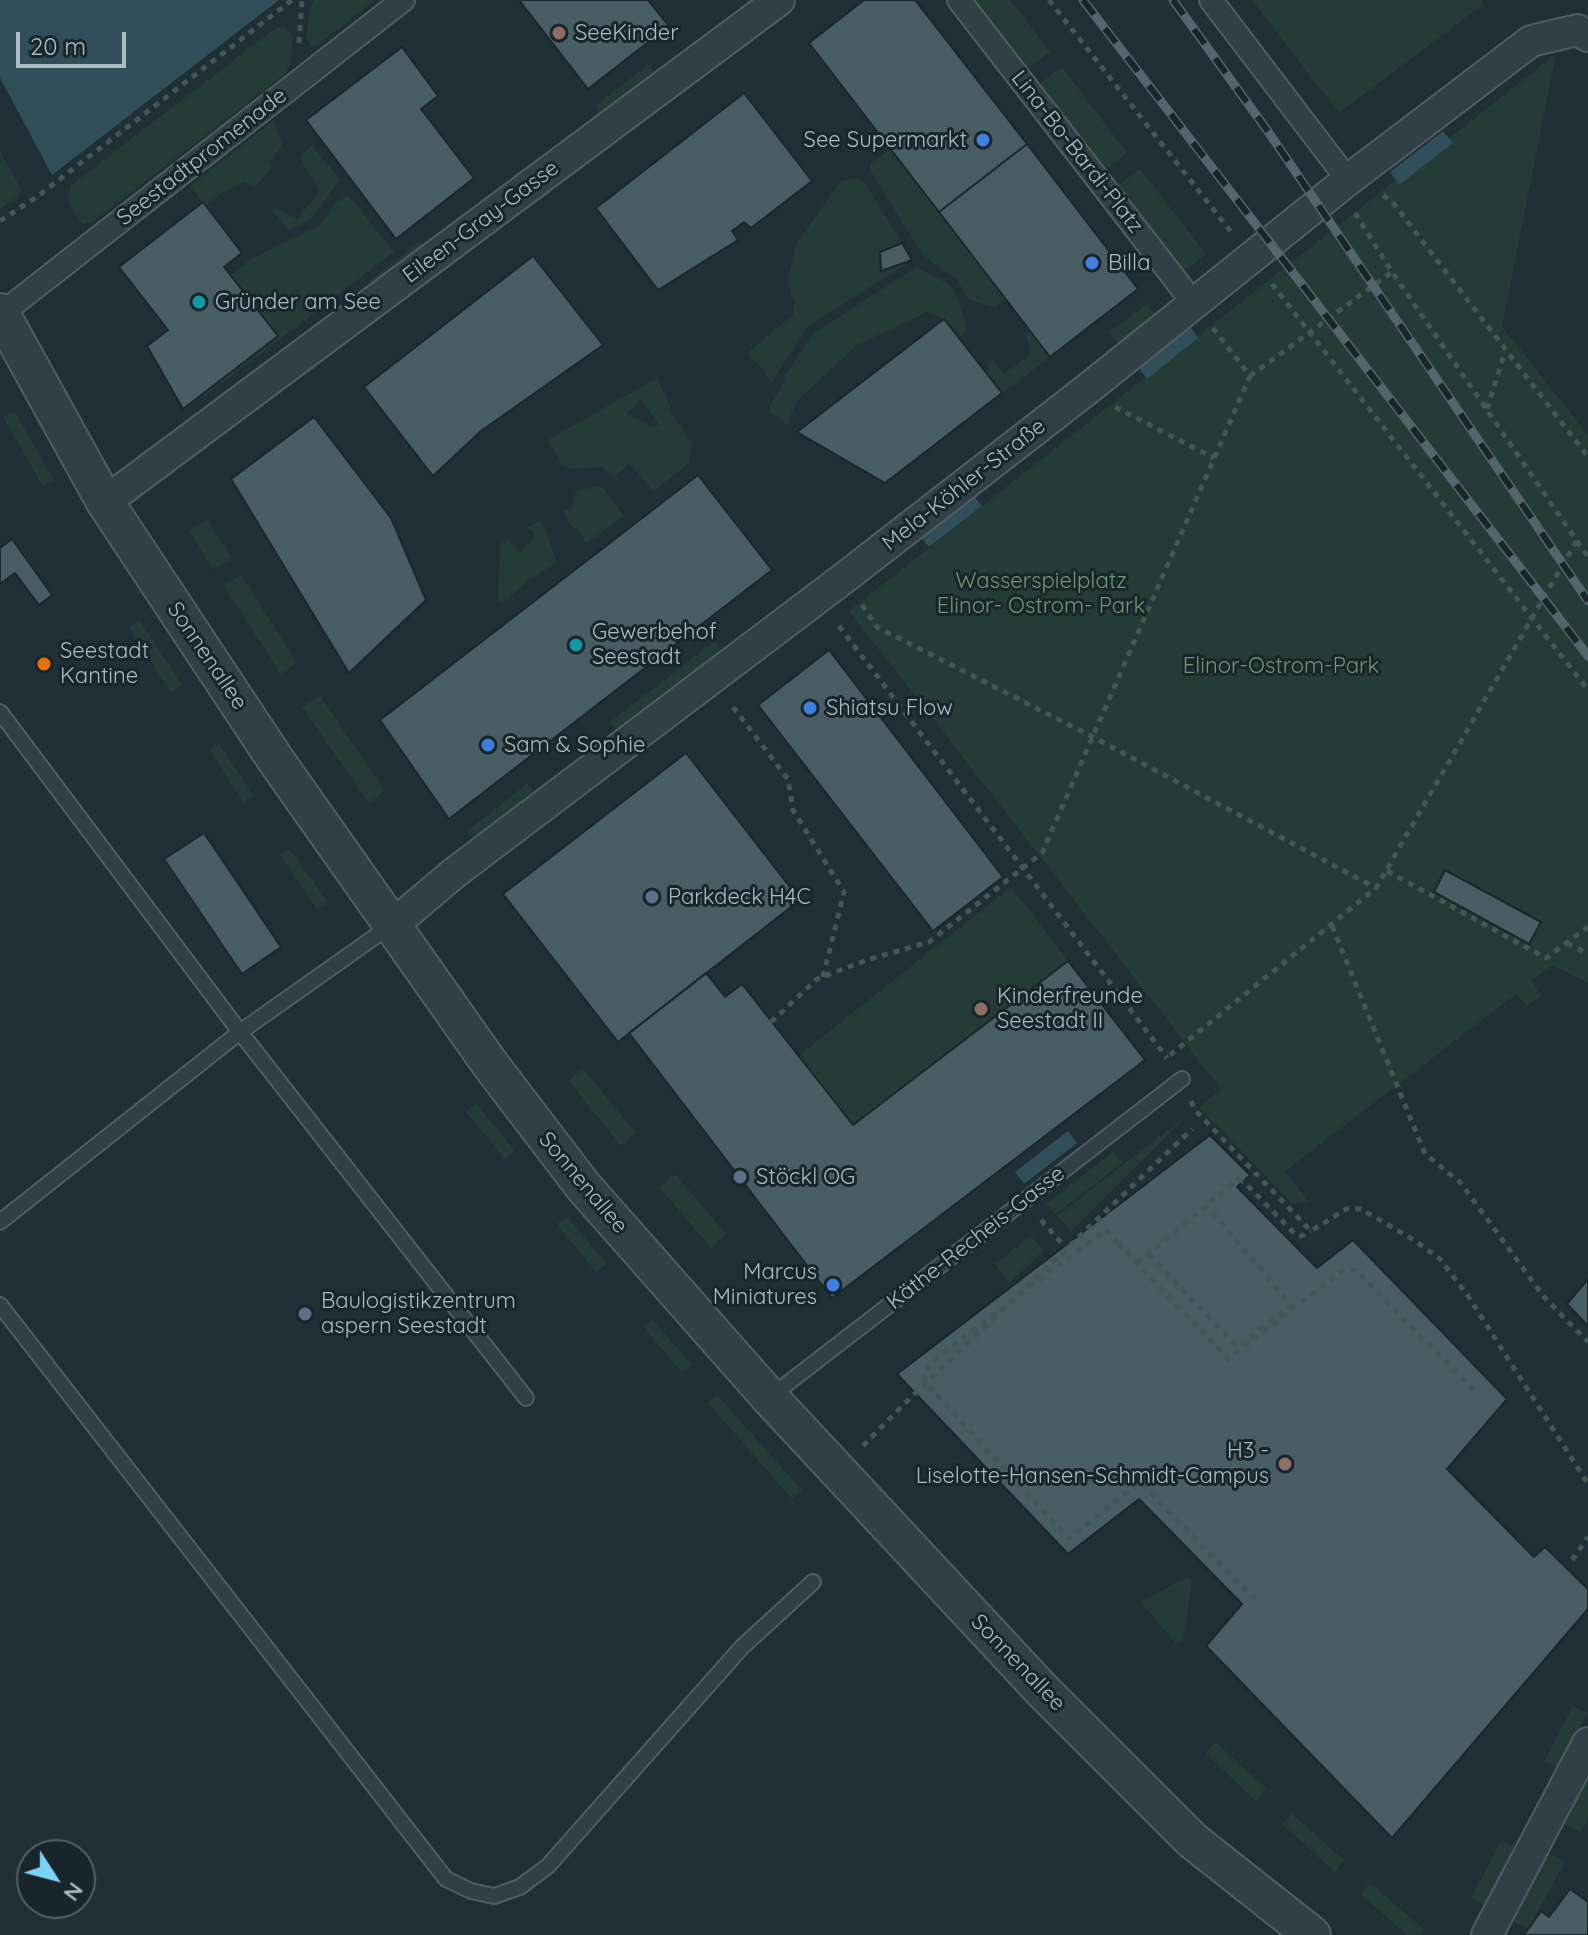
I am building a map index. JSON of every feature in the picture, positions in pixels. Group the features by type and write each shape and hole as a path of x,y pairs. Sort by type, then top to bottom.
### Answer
{"street":[{"name":"Seestadtpromenade","path":"0,313 403,0"},
{"name":"Eileen-Gray-Gasse","path":"105,502 779,0"},
{"name":"Lina-Bo-Bardi-Platz","path":"959,0 1195,305"},
{"path":"1211,0 1348,180"},
{"name":"Mela-Köhler-Straße","path":"394,924 453,874 844,578 1195,305 1348,180 1531,41 1577,30 1588,36"},
{"name":"Sonnenallee","path":"0,313 105,502 275,759 490,1064 574,1175 770,1398 1042,1690 1182,1829 1312,1935"},
{"path":"1487,1935 1588,1743"}],"lane":[{"path":"0,712 240,1032 526,1398"},
{"path":"0,1222 240,1032 394,924"},
{"name":"Käthe-Recheis-Gasse","path":"770,1398 1182,1079"},
{"path":"0,1305 446,1879 471,1891 494,1896 520,1887 548,1866 742,1647 813,1582"}],"path":[{"path":"0,221 38,196 292,0"},
{"path":"1049,0 1588,690"},
{"path":"1588,457 1394,204 1372,187 1348,180 1348,201 1392,272 1588,555"},
{"path":"771,1022 817,979 929,942 1042,853 1250,376 1392,272"},
{"path":"1195,305 1250,376"},
{"path":"1487,409 1505,351"},
{"path":"1085,391 1214,458"},
{"path":"1166,1058 1376,888 1577,540"},
{"path":"844,578 877,627 1093,737 1376,888"},
{"path":"839,626 1182,1079 1195,1110 1311,1231"},
{"path":"733,707 788,779 793,810 844,892 823,977"},
{"path":"1387,871 1546,958 1588,927"},
{"path":"1332,926 1425,1154 1460,1182 1544,1297 1588,1342"},
{"path":"1567,943 1588,954"},
{"path":"863,1446 1192,1129"},
{"path":"1137,1264 1235,1180 1241,1180 1296,1235 1311,1231 1346,1209 1361,1209 1440,1259 1468,1296 1588,1484"},
{"path":"1024,1201 1067,1249"},
{"path":"1149,1254 1237,1347 1291,1305 1206,1205"},
{"path":"1258,1603 1140,1482 1069,1538 926,1384 924,1377 930,1363 1105,1230 1228,1359 1348,1269 1362,1275 1474,1390"},
{"path":"1572,1560 1588,1537"}],"green space":[{"path":"314,0 375,0 317,45 311,46 306,39"},
{"path":"966,0 1010,0 1050,52 1023,73"},
{"path":"1252,0 1482,0 1482,5 1339,113"},
{"path":"284,27 293,36 290,65 285,74 94,221 83,224 68,200 71,185 276,28"},
{"name":"Elinor-Ostrom-Park","path":"1556,54 1502,326 1588,435 1588,983 1552,965 1531,981 1542,995 1527,1006 1516,994 1285,1171 1308,1201 1292,1204 1199,1107 1221,1089 849,611"},
{"path":"648,65 657,76 604,117 595,106"},
{"path":"1062,67 1127,153 1100,174 1034,88"},
{"path":"274,120 282,145 268,163 272,166 255,188 243,182 205,206 190,186"},
{"path":"311,145 340,179 311,219 289,230 271,210 273,207 297,219 320,191 300,159"},
{"path":"891,149 1006,300 995,308 968,299 957,280 923,255 870,170 871,163"},
{"path":"0,151 21,189 18,196 0,209"},
{"path":"1140,169 1206,254 1178,276 1112,190"},
{"path":"857,178 865,183 912,260 808,326 771,383 764,370 747,353 793,315 794,298 791,298 788,278 796,244 841,181"},
{"path":"348,195 394,252 204,397 202,395 278,336 231,275 251,259 319,226 335,204"},
{"path":"421,241 430,252 377,292 369,281"},
{"path":"917,267 950,285 959,301 967,330 959,337 944,319 929,311 857,345 797,401 787,424 770,412 769,406 786,380 783,378 814,333"},
{"path":"1147,304 1158,318 1121,348 1109,332"},
{"path":"1031,331 1050,357 1002,393 987,374 988,364 993,360 1004,374 1031,354 1026,334"},
{"path":"657,378 671,408 669,410 692,443 689,463 654,491 629,464 614,477 602,467 570,469 562,465 548,440","holes":["641,400 660,425 652,427 626,414"]},
{"path":"14,411 54,480 43,486 3,417"},
{"path":"598,486 603,488 624,516 588,542 583,541 584,536 568,523 563,509 571,509 576,491"},
{"path":"207,520 232,558 213,570 189,530"},
{"path":"541,520 557,562 501,602 498,598 500,544 507,539 521,551 535,537 534,532 527,528"},
{"path":"241,575 297,663 281,674 224,586"},
{"path":"139,620 182,685 171,693 129,627"},
{"path":"715,641 722,650 618,730 610,722"},
{"path":"320,696 385,791 369,803 302,707"},
{"path":"219,744 254,796 243,802 210,750"},
{"path":"527,784 535,794 474,840 467,831"},
{"path":"289,849 328,902 317,909 280,855"},
{"path":"1011,887 1068,961 853,1125 797,1057"},
{"path":"583,1069 636,1133 621,1146 568,1080"},
{"path":"476,1103 515,1151 505,1159 466,1112"},
{"path":"1190,1113 1071,1231 1057,1216"},
{"path":"1113,1152 1123,1163 1055,1214 1046,1204"},
{"path":"675,1174 726,1234 711,1248 659,1187"},
{"path":"567,1217 607,1264 596,1272 557,1224"},
{"path":"1031,1236 1044,1250 1010,1283 995,1264"},
{"path":"652,1319 692,1365 682,1373 643,1326"},
{"path":"717,1395 802,1490 792,1499 708,1403"},
{"path":"1185,1578 1191,1579 1192,1584 1183,1640 1176,1644 1141,1602"},
{"path":"1573,1706 1587,1713 1558,1768 1544,1761"},
{"path":"1216,1742 1267,1789 1256,1801 1205,1753"},
{"path":"1588,1780 1588,1818 1581,1832 1565,1824"},
{"path":"1292,1814 1344,1860 1335,1872 1282,1824"},
{"path":"1501,1841 1517,1848 1486,1906 1471,1898"},
{"path":"1549,1853 1565,1862 1528,1929 1512,1920"},
{"path":"1370,1883 1425,1930 1420,1935 1407,1935 1360,1894"}],"water":[{"path":"0,0 279,0 52,175 0,78"},
{"path":"1443,131 1453,143 1399,185 1390,172"},
{"path":"1190,326 1198,338 1147,379 1138,367"},
{"path":"973,495 982,506 929,547 919,535"},
{"path":"1068,1131 1077,1143 1024,1184 1015,1172"}],"building":[{"path":"519,0 648,0 669,26 588,89"},
{"path":"864,0 915,0 1027,144 939,212 809,43"},
{"name":"Gründer am See","path":"402,47 438,96 421,109 474,178 396,239 306,120"},
{"path":"744,93 812,181 751,228 744,222 732,231 738,240 658,290 596,208"},
{"path":"1027,144 1138,289 1050,357 939,212"},
{"name":"Gründer am See","path":"203,202 242,253 224,267 278,336 183,409 147,346 168,330 119,267"},
{"path":"902,243 912,260 881,271 880,252"},
{"path":"533,256 603,345 481,431 433,476 364,387"},
{"path":"944,319 1002,393 885,483 797,432"},
{"path":"314,417 391,518 426,600 349,673 231,479"},
{"name":"Gewerbehof Seestadt","path":"698,475 772,570 449,819 380,720"},
{"path":"12,539 52,595 39,605 15,573 0,584 0,548"},
{"path":"829,650 1003,877 933,931 758,705"},
{"name":"Parkdeck H4C","path":"686,753 800,900 618,1042 503,894"},
{"path":"204,833 281,947 242,974 164,859"},
{"path":"1445,870 1541,922 1529,944 1434,892"},
{"path":"1068,961 1145,1060 832,1298 629,1033 706,973 725,997 742,984 853,1125"},
{"path":"1210,1135 1250,1175 1237,1187 1317,1268 1353,1240 1507,1399 1447,1469 1534,1557 1545,1547 1588,1589 1588,1609 1392,1838 1206,1646 1242,1604 1139,1499 1068,1554 897,1374"},
{"path":"1588,1279 1588,1326 1567,1304"},
{"path":"1570,1889 1588,1902 1588,1935 1524,1935 1541,1911 1549,1917"}],"railway":[{"path":"1083,0 1588,656"},
{"path":"1173,0 1267,130 1588,601"}],"place":[{"name":"SeeKinder","path":"559,33"},
{"name":"See Supermarkt","path":"983,140"},
{"name":"Billa","path":"1092,263"},
{"name":"Gründer am See","path":"199,302"},
{"name":"Gewerbehof Seestadt","path":"576,645"},
{"name":"Seestadt Kantine","path":"44,664"},
{"name":"Shiatsu Flow","path":"810,708"},
{"name":"Sam & Sophie","path":"488,745"},
{"name":"Parkdeck H4C","path":"652,897"},
{"name":"Kinderfreunde Seestadt II","path":"981,1009"},
{"name":"Stöckl OG","path":"740,1177"},
{"name":"Marcus Miniatures","path":"833,1285"},
{"name":"Baulogistikzentrum aspern Seestadt","path":"305,1314"},
{"name":"H3 - Liselotte-Hansen-Schmidt-Campus","path":"1285,1464"}],"park label":[{"name":"Wasserspielplatz Elinor- Ostrom- Park","path":"1041,594"}]}
